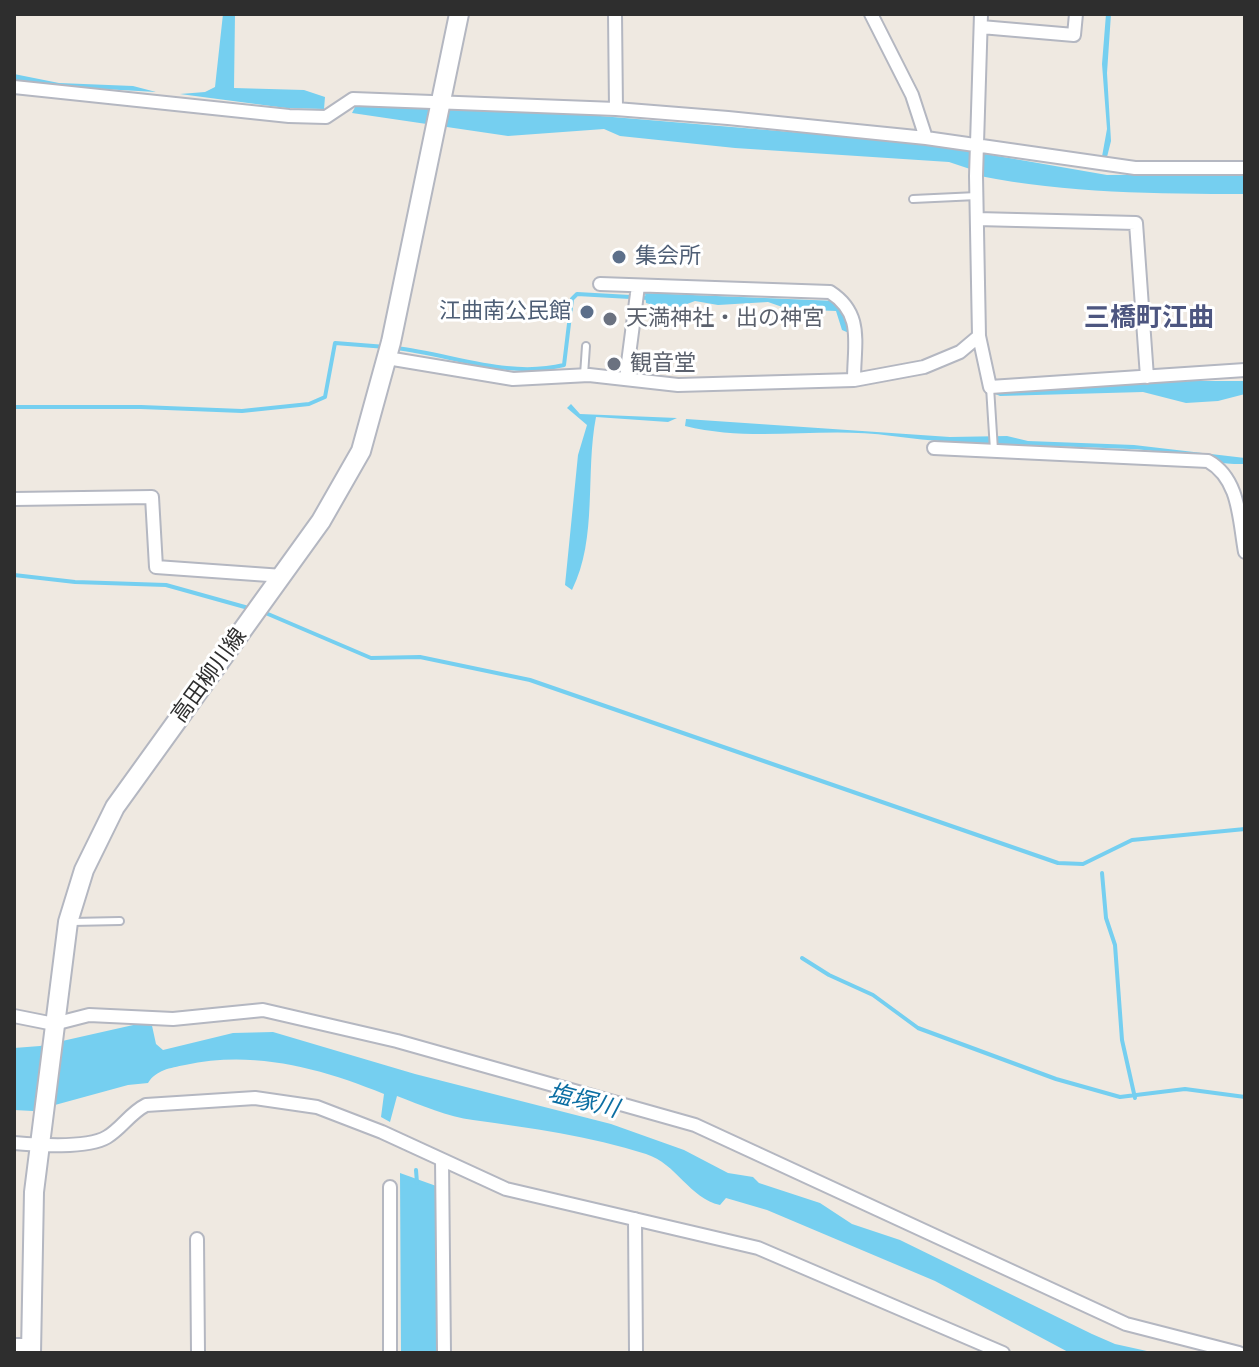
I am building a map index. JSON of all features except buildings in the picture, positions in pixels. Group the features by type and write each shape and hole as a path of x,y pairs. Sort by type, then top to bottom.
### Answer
{"main road":[{"name":"高田柳川線","path":"25,1348 33,1212 68,922 89,858 115,807 283,576 334,501 361,451 389,350 459,14"}],"street":[{"path":"615,14 616,109"},
{"path":"871,14 912,95 926,138"},
{"path":"1076,14 1074,35 981,20 976,176 979,336 990,387 1245,370"},
{"path":"14,87 289,116 326,117 353,99 439,111 616,109 926,138 1135,168 1245,168"},
{"path":"977,219 1136,223 1147,377"},
{"path":"600,284 638,289 830,292 847,303 853,313 854,380"},
{"path":"626,378 638,289"},
{"path":"389,350 513,379 584,375 678,385 854,380 924,367 960,352 979,336"},
{"path":"934,448 1208,461 1221,468 1230,480 1245,552"},
{"path":"14,499 152,497 156,567 283,576"},
{"path":"14,1016 53,1030 89,1015 173,1019 263,1010 397,1041 695,1125 1126,1324 1239,1353"},
{"path":"14,1143 41,1139 95,1142 108,1136 135,1110 146,1105 255,1098 317,1107 506,1189 711,1235 780,1256 1003,1353"},
{"path":"442,1160 444,1353"},
{"path":"390,1187 390,1353"},
{"path":"635,1219 636,1353"},
{"path":"197,1239 198,1353"}],"lane":[{"path":"913,199 977,196"},
{"path":"584,375 586,346"},
{"path":"990,387 994,450"},
{"path":"68,922 120,921"}],"water":[{"path":"223,14 235,14 234,88 304,90 325,97 324,109 286,108 180,94 205,92 215,87"},
{"path":"1106,14 1111,14 1107,73 1111,141 1106,161 1101,162 1107,129 1102,64"},
{"path":"14,74 59,83 133,86 156,92 50,86 14,80"},
{"path":"355,107 541,111 875,139 940,146 1107,175 1245,174 1245,194 1146,193 1045,186 980,176 979,172 949,162 735,148 620,136 604,129 508,136 352,113"},
{"path":"645,293 836,301 848,316 849,333 842,330 836,311 788,309 768,302 718,305 695,301 671,310 646,303"},
{"path":"1245,381 1245,394 1218,401 1186,403 1143,392 1000,396 993,393 1002,389"},
{"path":"571,404 580,414 677,418 668,422 596,417 585,549 572,590 565,585 578,455 587,425 567,408"},
{"path":"686,419 950,437 1007,436 1028,441 1134,445 1245,458 1245,464 1130,449 981,444 866,433 711,431 685,426"},
{"name":"塩塚川","path":"151,1021 156,1044 163,1050 233,1033 273,1032 415,1074 611,1124 684,1150 728,1173 753,1177 759,1183 820,1203 852,1224 900,1240 1092,1334 1115,1344 1156,1353 1070,1353 935,1281 767,1210 726,1198 720,1205 709,1201 666,1165 646,1154 582,1137 454,1116 397,1096 390,1122 381,1117 384,1094 311,1069 261,1061 210,1061 159,1072 148,1083 128,1085 33,1111 14,1110 14,1048 40,1046"},
{"path":"400,1173 439,1187 439,1353 401,1353"}],"waterway":[{"path":"395,348 500,367 543,369 564,365 572,299 577,294 648,298"},
{"path":"14,407 242,411 309,404 325,397 335,343 386,347"},
{"path":"14,575 75,582 166,585 252,609"},
{"path":"261,611 371,658 420,657 530,680 1058,863 1083,864 1132,840 1245,829"},
{"path":"1102,873 1106,918 1115,945 1122,1040 1135,1098"},
{"path":"802,958 829,975 873,995 918,1028 1056,1079 1120,1097 1185,1089 1245,1097"},
{"path":"416,1170 417,1183"}],"place":[{"name":"集会所","path":"619,257"},
{"name":"江曲南公民館","path":"587,312"},
{"name":"天満神社・出の神宮","path":"610,319"},
{"name":"観音堂","path":"614,364"}],"district":[{"name":"三橋町江曲","path":"1149,319"}]}
